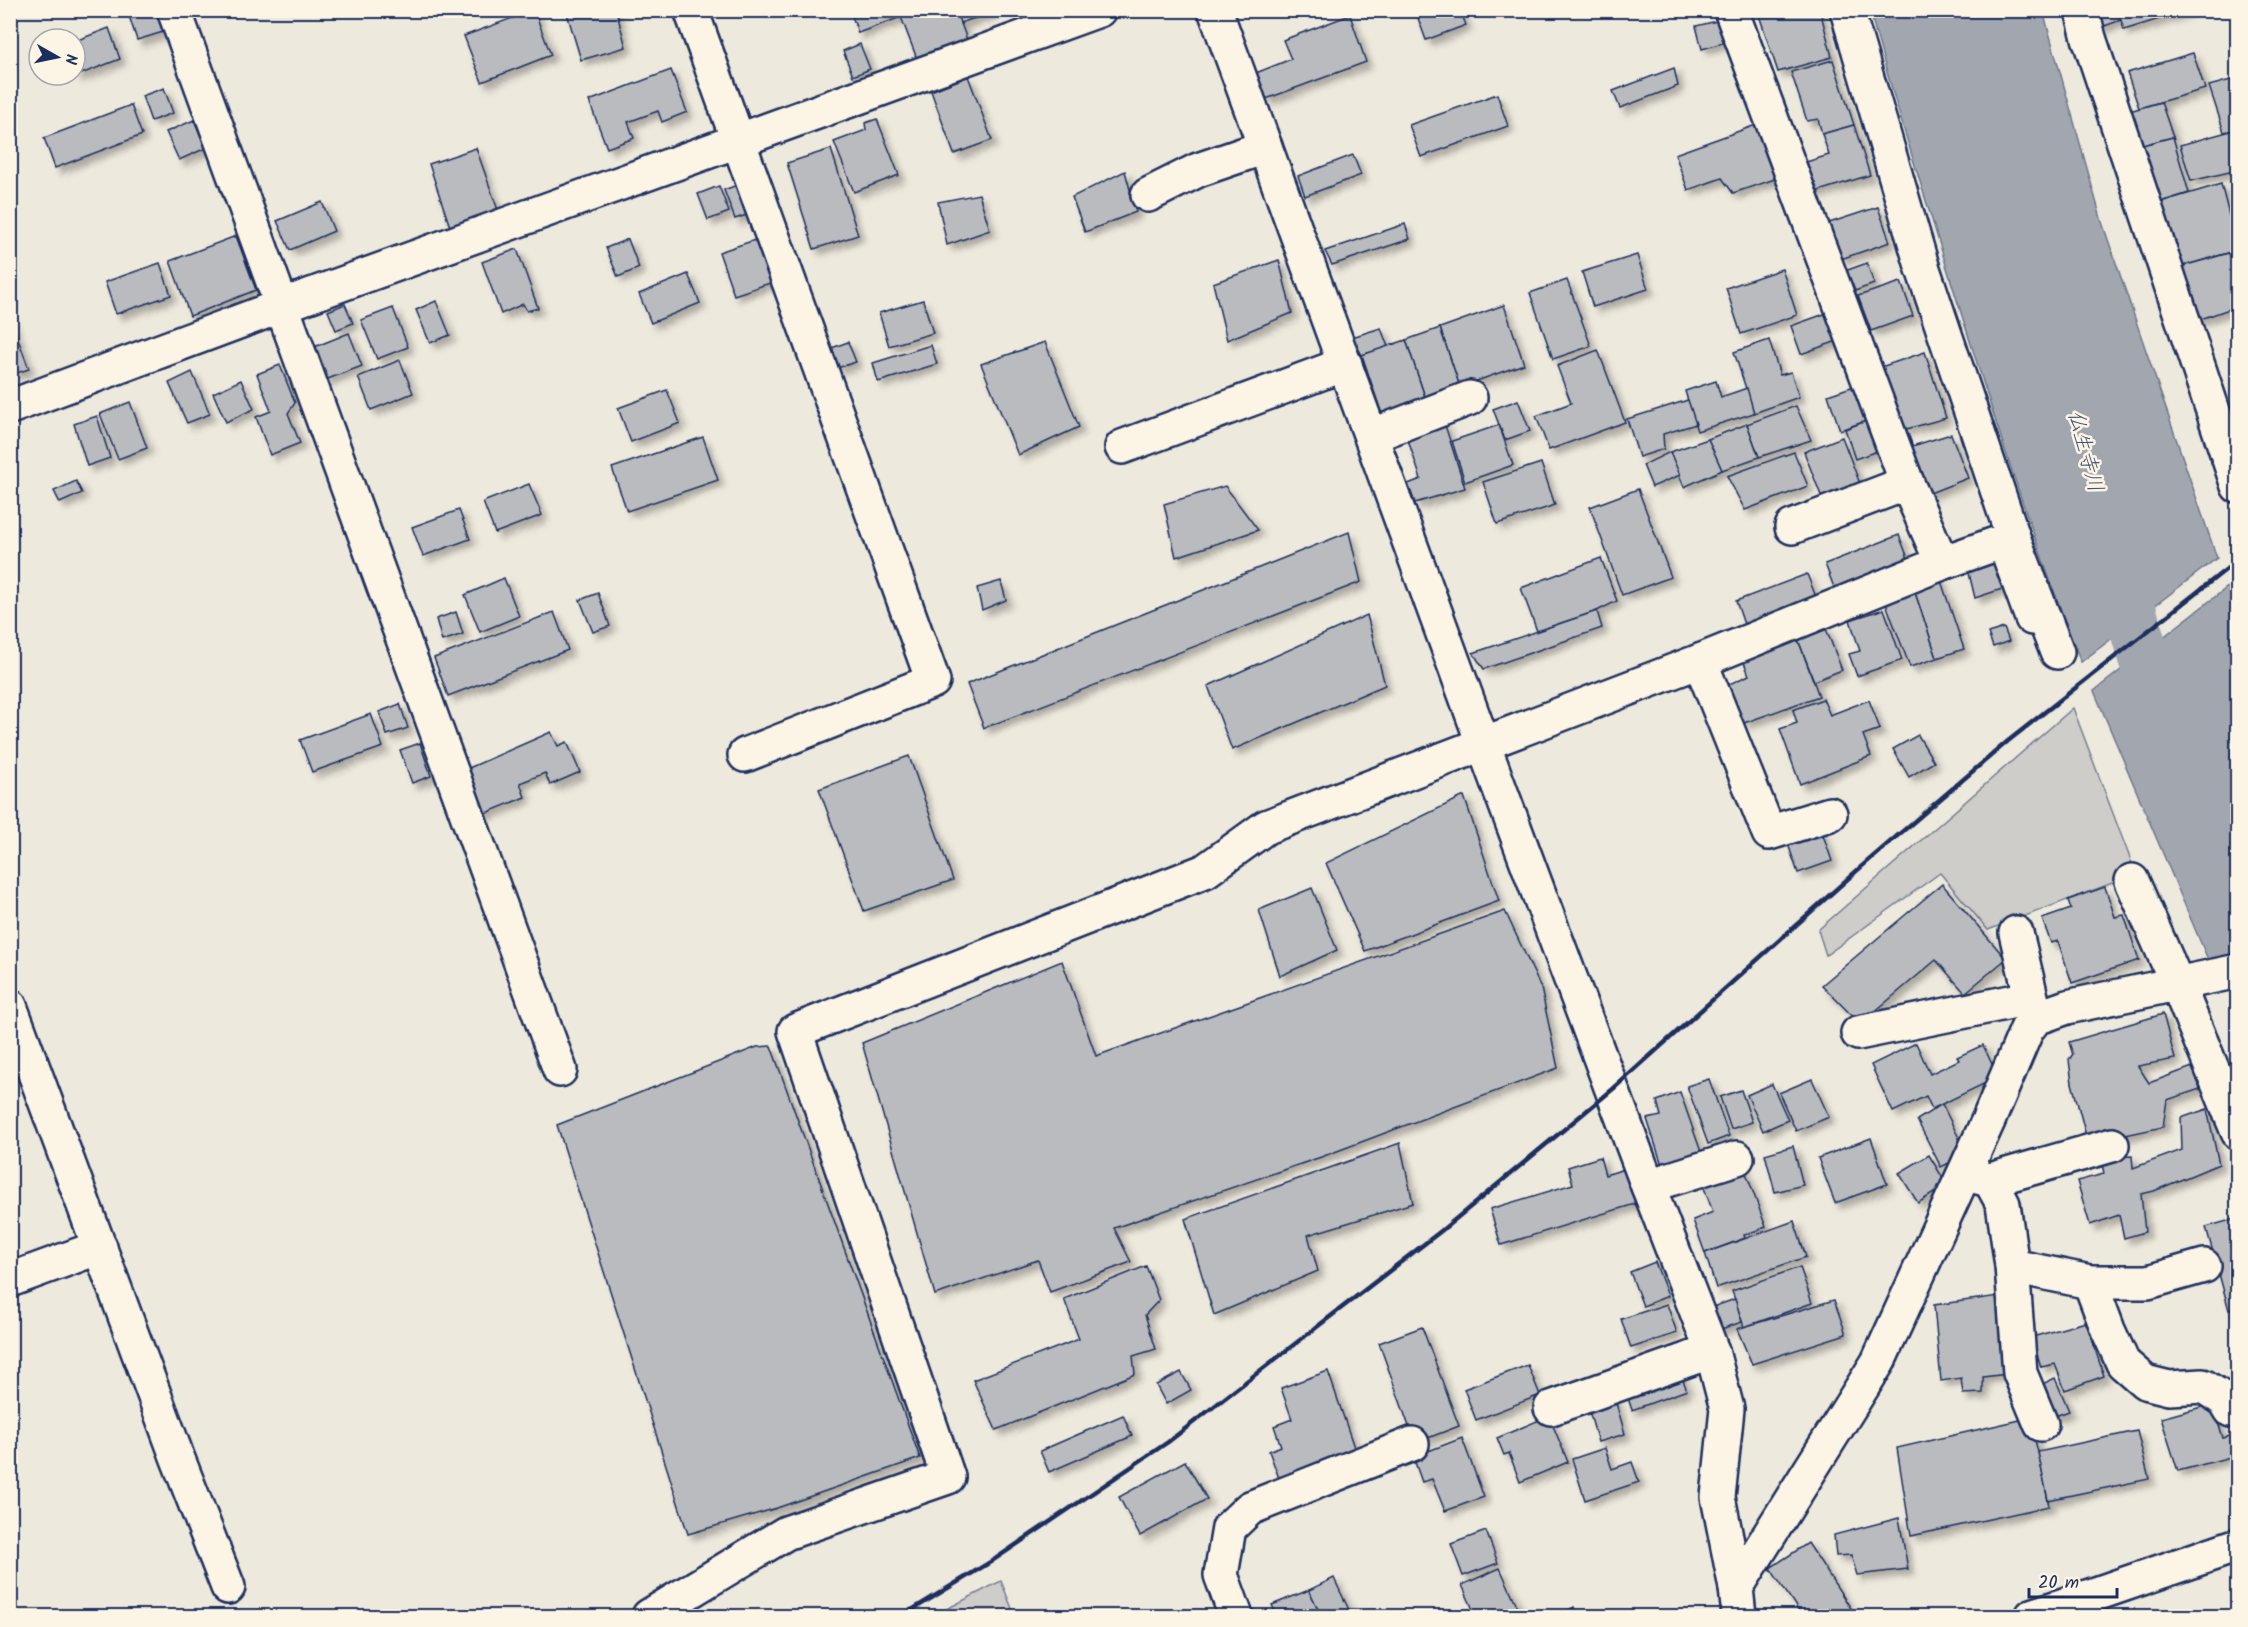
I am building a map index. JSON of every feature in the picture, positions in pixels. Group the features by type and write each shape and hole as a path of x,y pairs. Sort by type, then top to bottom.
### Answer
{"street":[{"path":"174,10 560,1070"},
{"path":"691,10 933,681 745,755"},
{"path":"10,406 1099,10"},
{"path":"1215,10 1648,1186 1712,1350 1727,1409 1718,1497 1737,1602"},
{"path":"1731,10 1907,483 1942,563"},
{"path":"1833,10 1920,301 2032,618"},
{"path":"1847,10 1922,267 2014,540 2057,652"},
{"path":"2082,10 2089,38 2238,486"},
{"path":"1148,195 1198,170 1265,147"},
{"path":"1122,447 1345,364"},
{"path":"1371,436 1470,398"},
{"path":"1792,527 1907,483"},
{"path":"649,1617 786,1533 948,1477 795,1031 1205,871 1266,827 1700,661 1942,563 2004,541"},
{"path":"1700,661 1769,833 1830,814"},
{"path":"2132,881 2181,982 2238,1132"},
{"path":"1737,1602 1878,1362 1977,1177 2033,1008 2016,933"},
{"path":"1858,1033 2033,1008 2067,1007 2238,971"},
{"path":"10,1006 228,1587"},
{"path":"1977,1177 2112,1145"},
{"path":"1648,1186 1737,1158"},
{"path":"1977,1177 2003,1204 2012,1266 2020,1373 2041,1424"},
{"path":"10,1280 100,1247"},
{"path":"2012,1266 2090,1282 2148,1282 2204,1266"},
{"path":"2090,1282 2123,1363 2145,1382 2169,1388 2204,1386 2225,1400 2231,1410"},
{"path":"1551,1408 1712,1350"},
{"path":"1236,1617 1221,1575 1229,1528 1250,1508 1412,1444"},
{"path":"2032,1617 2238,1545"}],"shaded area":[{"path":"2073,708 2136,874 1988,930 1940,873 1826,955 1818,930"},
{"path":"1001,1581 1015,1616 933,1616"}],"water":[{"path":"1870,11 2043,11 2102,222 2217,558 2081,662 1997,427 1909,148"},
{"path":"2229,586 2238,605 2237,956 2209,962 2094,691"}],"building":[{"path":"146,10 156,10 163,32 137,40 129,16"},
{"path":"534,10 551,55 482,82 464,36"},
{"path":"566,10 616,10 626,47 581,60"},
{"path":"850,10 956,10 969,45 919,64 901,17 858,33"},
{"path":"956,10 993,10 994,12 960,23"},
{"path":"1415,10 1460,10 1466,25 1426,40"},
{"path":"1776,10 1820,10 1832,57 1778,72 1759,15"},
{"path":"2094,10 2118,10 2121,20 2099,28"},
{"path":"2118,10 2188,10 2124,30"},
{"path":"1350,15 1366,62 1266,99 1256,73 1291,59 1283,40"},
{"path":"1721,20 1726,42 1702,49 1696,26"},
{"path":"109,28 120,59 87,72 87,36"},
{"path":"860,44 870,69 853,76 843,51"},
{"path":"2193,53 2205,89 2139,108 2127,73"},
{"path":"1833,60 1854,125 1822,134 1818,119 1807,121 1791,72"},
{"path":"1674,68 1678,86 1620,108 1613,91"},
{"path":"671,70 687,112 662,122 658,111 628,122 634,138 607,148 589,101"},
{"path":"968,76 992,140 954,154 931,91"},
{"path":"2238,78 2238,129 2224,132 2209,86"},
{"path":"164,88 173,113 151,121 142,96"},
{"path":"1497,94 1508,126 1421,157 1409,125"},
{"path":"2161,102 2173,137 2135,147 2126,112"},
{"path":"131,105 142,135 55,168 44,138"},
{"path":"877,119 899,175 854,192 834,142 866,130 865,123"},
{"path":"194,120 206,148 179,160 166,132"},
{"path":"1756,125 1775,179 1733,193 1722,178 1688,190 1675,154"},
{"path":"1854,125 1870,175 1812,193 1803,163 1829,155 1822,134"},
{"path":"2238,129 2238,170 2191,181 2180,145"},
{"path":"2173,137 2189,193 2154,204 2135,147"},
{"path":"476,148 499,213 451,230 429,164"},
{"path":"831,149 858,235 814,249 787,163"},
{"path":"1353,155 1361,175 1305,196 1298,176"},
{"path":"1125,171 1136,212 1085,232 1072,197"},
{"path":"745,182 755,212 735,219 724,190"},
{"path":"2221,184 2238,250 2176,268 2154,204"},
{"path":"719,186 729,212 708,220 698,194"},
{"path":"979,194 990,230 947,245 938,202"},
{"path":"322,202 334,231 290,250 277,221"},
{"path":"1878,207 1890,242 1841,259 1829,223"},
{"path":"1405,224 1410,239 1332,265 1325,251"},
{"path":"236,236 256,290 190,316 170,261"},
{"path":"761,238 776,281 734,295 719,252"},
{"path":"628,239 639,268 618,277 606,248"},
{"path":"517,249 538,308 527,311 523,304 501,314 482,262"},
{"path":"2229,253 2238,282 2238,306 2195,321 2176,268"},
{"path":"1637,255 1648,289 1593,307 1582,272"},
{"path":"1279,260 1292,313 1227,340 1213,283"},
{"path":"160,263 171,295 116,314 105,282"},
{"path":"1867,263 1874,284 1852,292 1845,271"},
{"path":"1782,269 1797,315 1741,334 1726,288"},
{"path":"688,274 700,303 651,323 639,294"},
{"path":"1567,280 1591,346 1553,359 1530,293"},
{"path":"1901,282 1913,316 1871,331 1858,296"},
{"path":"923,300 933,333 889,346 879,313"},
{"path":"436,301 450,335 430,343 416,310"},
{"path":"345,304 353,323 336,330 328,311"},
{"path":"1504,305 1524,364 1460,387 1440,328"},
{"path":"393,308 408,347 377,359 361,320"},
{"path":"1830,312 1840,340 1801,354 1791,326"},
{"path":"10,317 29,369 10,375"},
{"path":"1381,328 1388,347 1362,355 1352,337"},
{"path":"1440,328 1460,387 1426,400 1406,340"},
{"path":"349,333 362,366 325,380 312,348"},
{"path":"1406,340 1426,400 1382,415 1362,355"},
{"path":"1769,340 1780,375 1791,372 1799,397 1754,413 1734,352"},
{"path":"848,342 856,362 837,368 829,349"},
{"path":"1045,342 1079,427 1018,455 981,364"},
{"path":"931,345 937,364 878,382 873,363"},
{"path":"1598,350 1625,422 1549,450 1536,416 1571,403 1557,366"},
{"path":"1925,352 1946,418 1903,430 1881,367"},
{"path":"400,360 413,393 371,410 358,377"},
{"path":"280,365 295,403 288,413 300,443 270,455 256,417 271,411 257,374"},
{"path":"192,372 210,414 187,423 169,383"},
{"path":"241,380 254,409 226,422 213,393"},
{"path":"1716,381 1721,397 1747,388 1754,413 1697,431 1685,391"},
{"path":"1857,385 1869,420 1840,430 1828,395"},
{"path":"667,390 680,423 631,442 618,408"},
{"path":"1518,400 1530,431 1505,440 1493,409"},
{"path":"1688,400 1696,424 1663,434 1664,449 1639,457 1627,419"},
{"path":"130,402 147,448 118,459 100,414"},
{"path":"1796,406 1811,440 1759,457 1747,424"},
{"path":"97,416 110,458 87,466 74,424"},
{"path":"1869,420 1880,450 1855,459 1845,429"},
{"path":"1444,422 1465,488 1415,503 1408,484 1421,479 1407,437"},
{"path":"1747,424 1759,457 1722,470 1708,439"},
{"path":"1499,425 1513,465 1465,482 1452,441"},
{"path":"1951,434 1968,478 1925,495 1909,447"},
{"path":"703,437 718,480 627,511 612,468"},
{"path":"1842,437 1862,489 1824,503 1804,452"},
{"path":"1708,439 1722,470 1684,487 1670,452"},
{"path":"1670,452 1680,475 1652,487 1643,465"},
{"path":"1794,452 1808,486 1745,510 1727,476"},
{"path":"1541,463 1555,505 1497,524 1483,482"},
{"path":"76,481 82,493 60,503 54,491"},
{"path":"529,484 542,515 495,533 483,502"},
{"path":"1225,486 1258,530 1176,557 1164,504"},
{"path":"1638,489 1671,577 1622,595 1590,507"},
{"path":"459,510 470,539 423,556 412,527"},
{"path":"1349,532 1361,582 984,728 967,684"},
{"path":"1899,535 1911,566 1837,595 1825,564"},
{"path":"1601,558 1617,601 1597,611 1537,631 1521,588"},
{"path":"1996,558 2008,587 1975,598 1968,569"},
{"path":"1807,574 1818,602 1746,630 1736,601"},
{"path":"1939,575 1964,649 1937,658 1912,584"},
{"path":"504,578 519,616 480,632 465,595"},
{"path":"1001,581 1006,600 982,610 977,588"},
{"path":"1912,584 1937,658 1910,667 1883,596"},
{"path":"598,593 610,626 593,632 580,600"},
{"path":"1884,609 1902,660 1857,676 1849,654 1860,651 1850,620"},
{"path":"1597,611 1602,628 1484,669 1473,653"},
{"path":"456,612 463,634 442,641 436,619"},
{"path":"554,612 568,650 448,696 434,658"},
{"path":"1367,615 1385,685 1232,750 1208,686"},
{"path":"1825,626 1842,670 1814,681 1797,637"},
{"path":"2004,628 2009,641 1993,647 1988,633"},
{"path":"1797,637 1819,696 1744,723 1727,685 1749,675 1742,657"},
{"path":"1823,699 1830,715 1869,700 1880,729 1863,735 1871,756 1800,784 1780,729 1797,723 1793,710"},
{"path":"400,704 408,728 387,735 379,712"},
{"path":"371,714 383,747 312,772 300,740"},
{"path":"551,732 558,746 567,742 580,772 550,785 545,773 520,783 525,797 481,815 462,771"},
{"path":"1918,735 1934,762 1909,777 1893,749"},
{"path":"420,743 431,776 412,783 400,750"},
{"path":"909,756 953,880 864,911 819,789"},
{"path":"1464,796 1499,901 1365,951 1326,863"},
{"path":"1821,829 1832,861 1798,873 1787,841"},
{"path":"1942,884 2006,959 1965,993 1936,960 1860,1024 1822,985"},
{"path":"2105,887 2115,917 2124,915 2139,960 2072,983 2058,941 2051,943 2042,919 2071,909 2068,900"},
{"path":"1312,888 1337,950 1280,976 1259,910"},
{"path":"1505,911 1541,988 1558,1068 1324,1156 1114,1228 1131,1262 1050,1292 1038,1260 935,1295 862,1043 1062,961 1096,1056"},
{"path":"2163,1014 2175,1059 2138,1066 2149,1083 2195,1066 2200,1089 2167,1100 2163,1127 2088,1143 2072,1083 2069,1060 2073,1055 2069,1042"},
{"path":"1916,1043 1930,1074 1959,1060 1957,1057 1983,1045 1998,1077 1932,1109 1926,1096 1893,1112 1871,1065"},
{"path":"771,1046 920,1458 777,1508 688,1534 557,1125 757,1047"},
{"path":"1709,1079 1729,1136 1708,1144 1687,1086"},
{"path":"1812,1079 1829,1117 1796,1131 1779,1093"},
{"path":"1772,1084 1788,1120 1763,1131 1747,1095"},
{"path":"1741,1090 1752,1122 1731,1129 1720,1097"},
{"path":"1680,1092 1701,1152 1662,1165 1647,1119 1661,1116 1657,1101"},
{"path":"1942,1104 1967,1154 1941,1167 1917,1120"},
{"path":"2207,1109 2219,1164 2154,1191 2141,1194 2145,1232 2124,1238 2119,1215 2090,1225 2077,1181 2104,1174 2101,1158 2132,1156 2133,1168 2182,1150 2181,1118"},
{"path":"1871,1138 1887,1184 1835,1203 1818,1158"},
{"path":"1400,1143 1413,1203 1308,1235 1318,1271 1214,1315 1185,1219"},
{"path":"1793,1146 1803,1185 1775,1192 1765,1154"},
{"path":"1929,1155 1947,1185 1918,1203 1899,1173"},
{"path":"1600,1157 1605,1175 1628,1168 1638,1203 1501,1245 1490,1209 1573,1184 1568,1167"},
{"path":"1742,1162 1766,1227 1744,1235 1745,1238 1705,1253 1693,1220 1713,1212 1700,1177"},
{"path":"2238,1218 2238,1307 2229,1310 2206,1227"},
{"path":"1794,1221 1806,1257 1716,1288 1705,1253"},
{"path":"1655,1262 1668,1296 1643,1306 1630,1272"},
{"path":"1146,1266 1159,1300 1145,1315 1156,1349 1133,1356 1135,1374 996,1430 973,1380 1079,1339 1064,1299"},
{"path":"1800,1267 1812,1303 1744,1327 1732,1291"},
{"path":"1999,1296 2007,1374 1983,1377 1983,1393 1963,1394 1961,1378 1941,1381 1934,1305"},
{"path":"1735,1299 1742,1322 1715,1331 1707,1309"},
{"path":"1834,1300 1846,1334 1752,1364 1737,1329"},
{"path":"1667,1304 1677,1333 1631,1348 1621,1319"},
{"path":"2086,1322 2104,1376 2065,1390 2055,1364 2041,1367 2032,1337"},
{"path":"1422,1327 1459,1426 1415,1443 1379,1343"},
{"path":"1676,1363 1687,1390 1632,1410 1623,1383"},
{"path":"1528,1365 1540,1395 1476,1420 1464,1389"},
{"path":"1328,1371 1359,1462 1283,1489 1269,1451 1281,1446 1274,1426 1292,1419 1281,1388"},
{"path":"1181,1372 1191,1390 1166,1404 1156,1385"},
{"path":"2055,1378 2069,1411 2052,1417 2036,1387"},
{"path":"1614,1396 1625,1434 1598,1442 1587,1404"},
{"path":"2213,1404 2223,1438 2238,1434 2238,1455 2178,1471 2161,1418"},
{"path":"1123,1415 1132,1436 1049,1472 1040,1451"},
{"path":"1549,1416 1568,1462 1520,1482 1509,1453 1504,1455 1497,1438"},
{"path":"2029,1418 2049,1506 1911,1536 1897,1448"},
{"path":"2137,1431 2149,1479 2048,1500 2038,1452"},
{"path":"1462,1438 1484,1497 1445,1511 1432,1479 1422,1482 1413,1457"},
{"path":"1605,1448 1612,1469 1632,1462 1639,1482 1585,1500 1572,1459"},
{"path":"1185,1461 1207,1499 1140,1536 1119,1497"},
{"path":"1899,1518 1908,1569 1857,1575 1851,1555 1836,1556 1834,1535"},
{"path":"1486,1531 1498,1563 1463,1576 1451,1544"},
{"path":"1808,1543 1856,1616 1802,1616 1770,1568"},
{"path":"1500,1568 1520,1612 1510,1616 1476,1616 1462,1585"},
{"path":"1334,1578 1352,1616 1321,1616 1309,1590"},
{"path":"1309,1590 1321,1616 1277,1616 1272,1605"},
{"path":"1574,1607 1580,1616 1557,1616"}],"waterway":[{"name":"仏生寺川","path":"2114,553 2144,658 2170,720"}],"railway":[{"path":"902,1616 992,1561 1168,1442 1441,1231 1613,1089 1861,867 2008,741 2238,560"}]}
